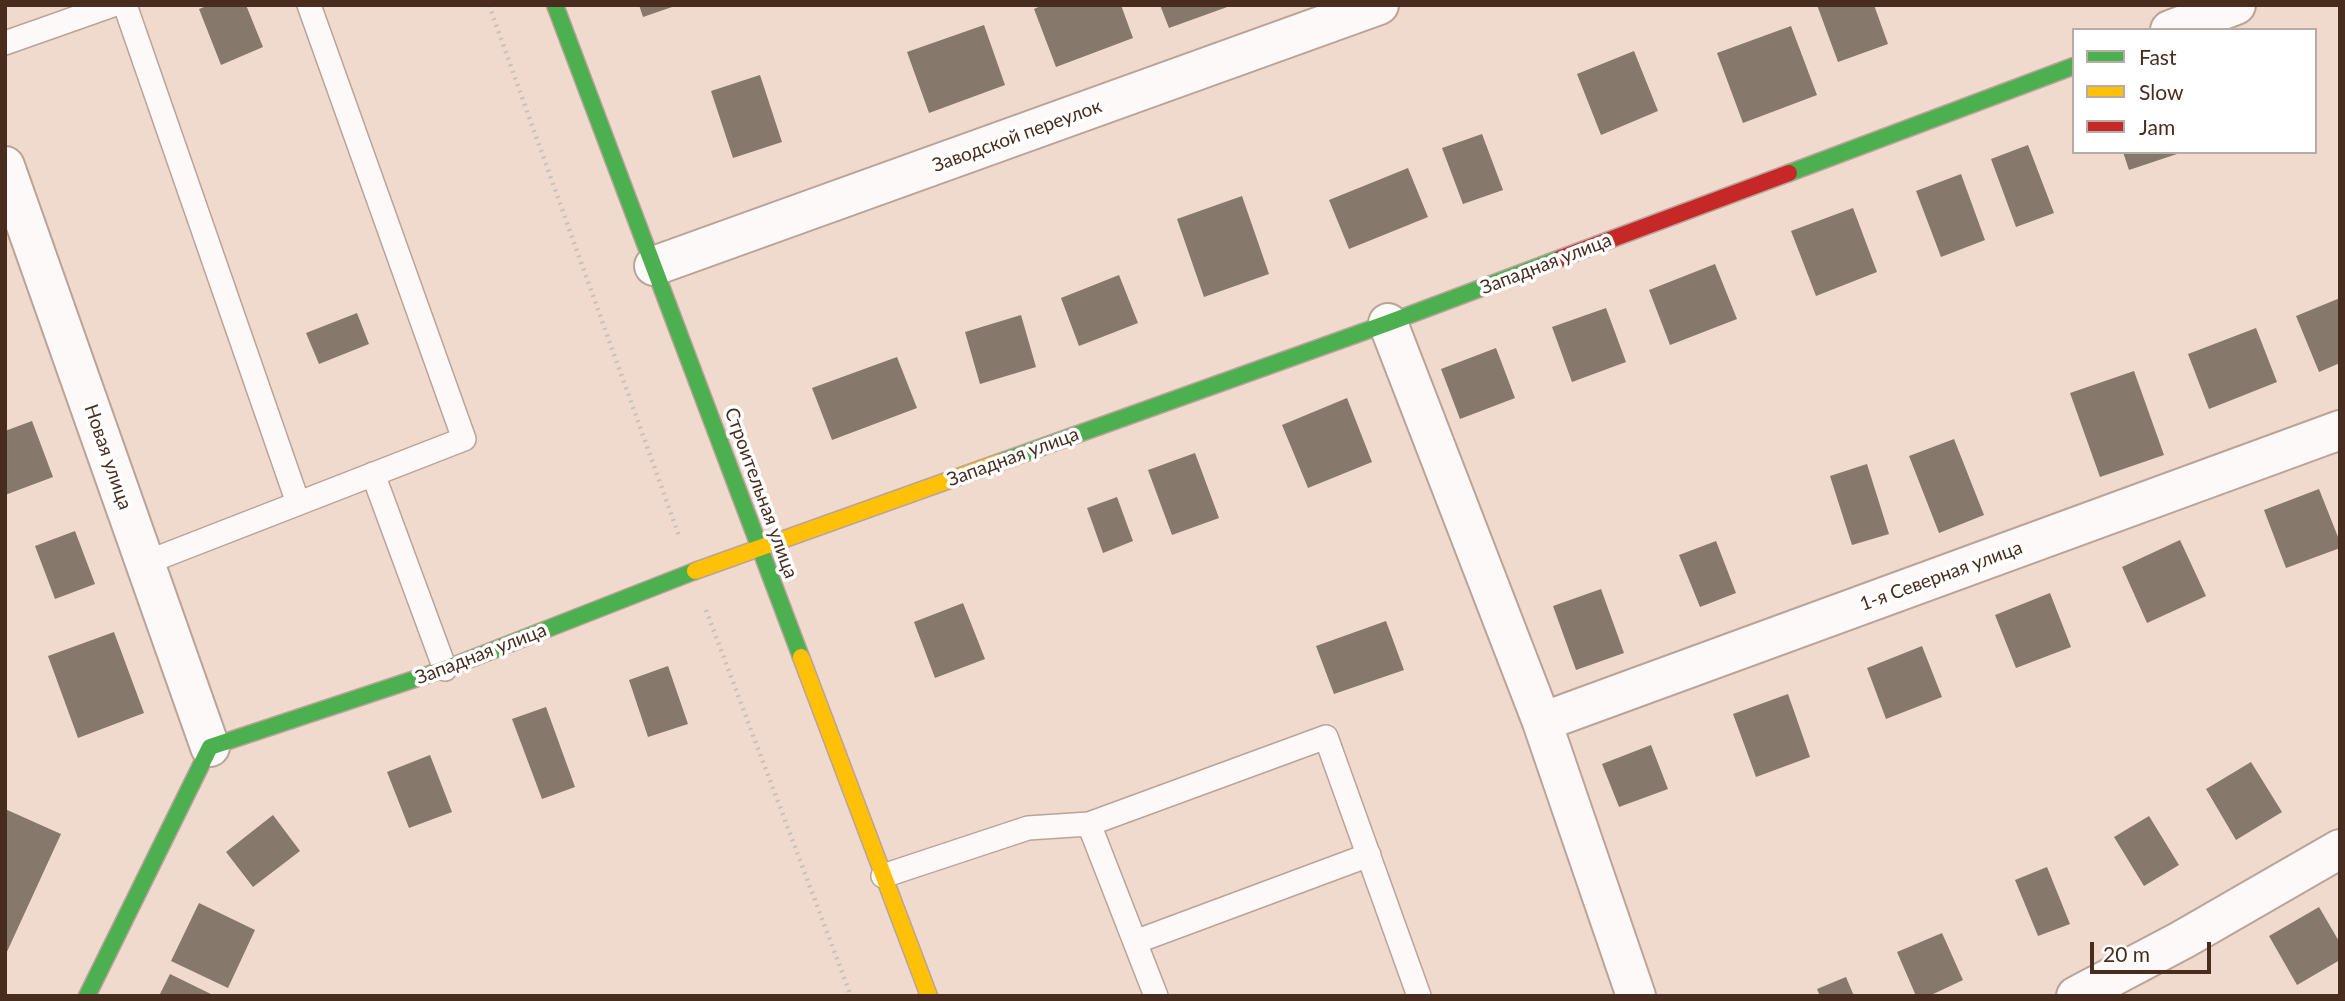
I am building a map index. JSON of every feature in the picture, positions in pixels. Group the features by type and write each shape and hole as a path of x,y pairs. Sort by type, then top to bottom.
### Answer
{"street":[{"name":"Строительная улица","path":"555,5 929,996"},
{"name":"Заводской переулок","path":"654,266 1379,5"},
{"path":"2175,28 2236,5"},
{"name":"Западная улица","path":"210,747 445,669 692,572 1388,323 2072,67"},
{"name":"Новая улица","path":"5,166 210,747"},
{"path":"1388,323 1542,722 1636,996"},
{"name":"1-я Северная улица","path":"1542,722 2340,430"},
{"path":"87,996 210,747"},
{"path":"2076,996 2182,940 2340,849"}],"lane":[{"path":"5,43 113,5"},
{"path":"125,5 298,503"},
{"path":"145,563 464,439 309,5"},
{"path":"373,474 445,669"},
{"path":"883,876 1028,828 1089,824 1326,737 1419,996"},
{"path":"1089,824 1156,996"},
{"path":"1135,942 1369,855"}],"path":[{"path":"489,5 692,572 851,996"}],"building":[{"path":"209,5 246,5 263,47 221,65 199,9"},
{"path":"639,5 675,5 675,6 643,17"},
{"path":"1043,5 1121,5 1133,38 1056,67 1034,9"},
{"path":"1160,5 1230,5 1230,6 1169,28"},
{"path":"1817,5 1874,5 1888,44 1838,62"},
{"path":"984,25 1005,85 929,113 907,52"},
{"path":"1791,26 1817,95 1743,123 1717,53"},
{"path":"1634,51 1658,111 1601,135 1577,74"},
{"path":"760,75 782,142 733,158 711,91"},
{"path":"1482,134 1503,190 1463,204 1442,148"},
{"path":"2028,145 2054,213 2016,227 1991,159"},
{"path":"2124,154 2177,154 2129,170"},
{"path":"1408,168 1428,217 1349,249 1329,200"},
{"path":"1961,174 1985,240 1941,257 1916,191"},
{"path":"1242,196 1269,274 1204,297 1177,219"},
{"path":"1853,208 1877,272 1816,296 1791,231"},
{"path":"1715,264 1737,319 1670,345 1649,290"},
{"path":"1119,275 1138,323 1079,346 1061,298"},
{"path":"2340,298 2340,363 2319,372 2296,316"},
{"path":"1606,308 1626,362 1572,382 1552,327"},
{"path":"357,313 369,344 319,364 306,333"},
{"path":"1021,315 1036,367 980,384 965,332"},
{"path":"2256,328 2277,382 2209,409 2188,354"},
{"path":"1496,348 1515,398 1460,419 1441,369"},
{"path":"897,357 917,408 832,440 812,388"},
{"path":"2134,371 2164,455 2100,477 2070,393"},
{"path":"1347,398 1372,462 1308,488 1282,425"},
{"path":"32,421 53,477 5,495 5,431"},
{"path":"1954,439 1984,515 1939,533 1909,456"},
{"path":"1195,453 1219,518 1172,535 1148,470"},
{"path":"1867,464 1889,534 1852,545 1830,476"},
{"path":"2319,489 2340,548 2286,568 2264,510"},
{"path":"1117,497 1133,541 1103,553 1087,508"},
{"path":"75,531 95,584 55,599 35,546"},
{"path":"2180,540 2206,596 2147,623 2122,567"},
{"path":"1716,541 1736,593 1700,607 1679,555"},
{"path":"1601,589 1624,653 1576,670 1553,606"},
{"path":"2050,593 2071,647 2016,668 1995,615"},
{"path":"963,603 985,659 935,678 914,622"},
{"path":"1386,621 1404,670 1334,694 1316,646"},
{"path":"114,632 144,713 78,738 48,656"},
{"path":"1922,646 1942,697 1886,719 1867,668"},
{"path":"668,666 688,724 648,737 629,680"},
{"path":"1788,694 1810,757 1756,777 1733,714"},
{"path":"546,707 575,787 542,799 512,719"},
{"path":"1651,745 1668,789 1619,807 1602,764"},
{"path":"430,755 452,812 409,828 387,772"},
{"path":"2251,762 2282,812 2236,840 2206,789"},
{"path":"5,809 61,834 5,956"},
{"path":"273,815 300,851 253,887 226,852"},
{"path":"2149,816 2179,865 2144,886 2114,837"},
{"path":"2047,867 2070,924 2038,936 2015,880"},
{"path":"199,903 255,930 228,988 171,961"},
{"path":"2319,907 2340,943 2340,960 2297,985 2269,936"},
{"path":"1942,933 1963,980 1929,996 1916,996 1897,952"},
{"path":"170,974 215,996 159,996"},
{"path":"1846,977 1854,996 1820,996 1817,989"}],"traffic: fast":[{"path":"555,5 801,657"},
{"path":"1789,173 2072,67"},
{"path":"1000,462 1561,258"},
{"path":"87,996 210,747 445,669 695,571"}],"traffic: slow":[{"path":"695,571 1000,462"},
{"path":"801,657 929,996"}],"traffic: jam":[{"path":"1561,258 1789,173"}]}
